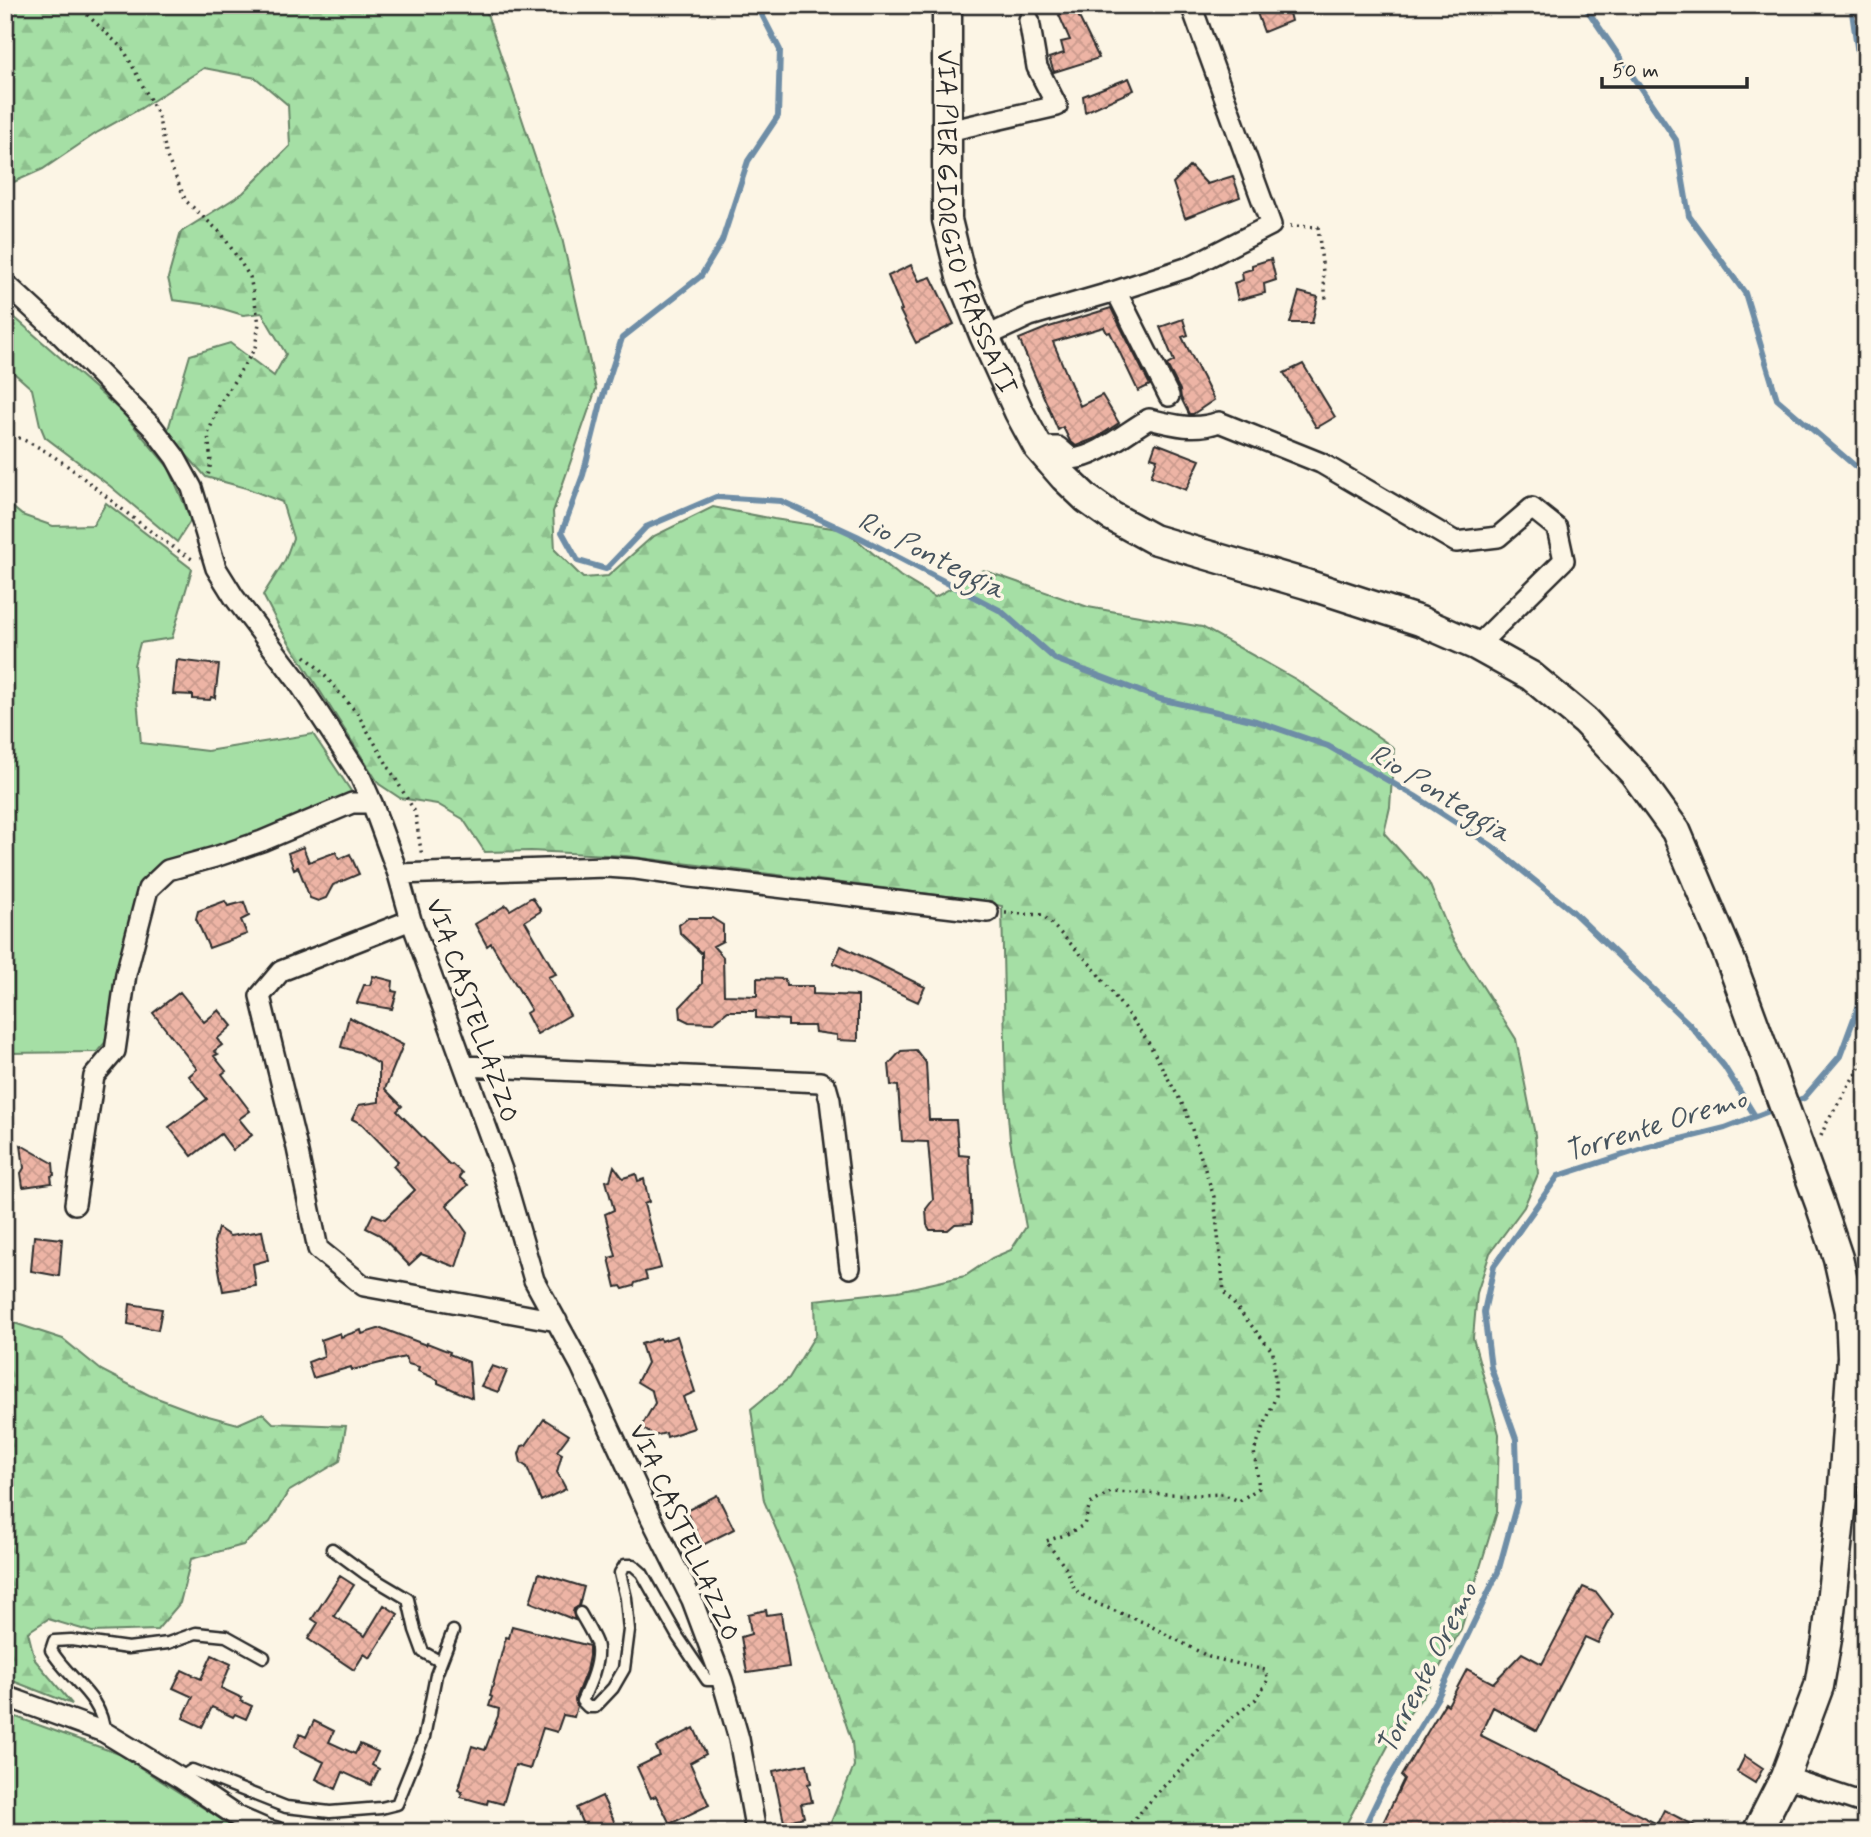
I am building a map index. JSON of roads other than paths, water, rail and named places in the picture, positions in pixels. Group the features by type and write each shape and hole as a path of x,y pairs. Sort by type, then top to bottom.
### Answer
{"street":[{"name":"VIA PIER GIORGIO FRASSATI","path":"947,5 947,220 961,277 985,337 1033,439 1064,477 1087,499 1111,516 1153,539 1420,621 1477,646 1531,676 1585,721 1634,773 1676,831 1729,956 1793,1130 1838,1258 1850,1311 1852,1357 1842,1501 1819,1686 1785,1777 1757,1832"},
{"path":"985,337 1030,316 1189,267 1270,225 1191,5"},
{"path":"948,131 1057,106 1037,67 1029,20"},
{"name":"VIA CASTELLAZZO","path":"5,283 56,330 153,428 175,457 192,488 216,568 234,597 297,680 360,776 398,874 411,920 502,1170 534,1280 580,1366 692,1600 722,1680 739,1739 755,1832"},
{"path":"1116,291 1169,396"},
{"path":"1033,439 1058,447 1072,459 1080,459 1093,454 1149,419 1189,428 1206,427 1219,422 1321,463 1456,542 1498,537 1532,508 1557,528 1564,560 1477,646"},
{"path":"75,1204 94,1076 115,1051 126,974 148,889 168,870 215,858 262,841 352,803 372,803"},
{"path":"398,874 606,867 988,912"},
{"path":"411,920 281,971 260,996 318,1249 364,1286 557,1321"},
{"path":"465,1066 820,1082 826,1086 830,1100 850,1268"},
{"path":"5,1696 104,1732 236,1816 276,1832"},
{"path":"1785,1777 1866,1804"}],"lane":[{"path":"332,1549 408,1600 423,1652 441,1662"},
{"path":"580,1613 596,1644 595,1666 582,1701 588,1707 595,1707 613,1688 624,1669 629,1630 620,1573 625,1564 633,1565 642,1573 678,1637 707,1680 722,1680"},
{"path":"180,1778 192,1770 286,1807 319,1811 381,1808 397,1804 424,1737 436,1675 453,1631"},
{"path":"104,1732 104,1718 85,1689 51,1650 54,1641 71,1640 128,1648 168,1643 196,1633 226,1636 264,1657"}],"waterway":[{"name":"Rio Ponteggia","path":"757,5 780,50 778,116 748,161 722,241 701,276 622,338 602,399 583,475 562,532 578,561 606,569 646,527 716,497 781,501 857,536 1001,611 1055,659 1160,699 1256,721 1328,746 1415,796 1492,846 1572,911 1690,1025 1724,1066 1755,1116"},
{"name":"Torrente Oremo","path":"1584,5 1676,140 1689,216 1745,293 1777,399 1855,466 1866,471"},
{"path":"1851,5 1858,54 1866,66"},
{"name":"Torrente Oremo","path":"1790,1103 1804,1098 1840,1056 1866,986"},
{"name":"Torrente Oremo","path":"1362,1832 1384,1787 1438,1697 1498,1572 1518,1499 1516,1439 1491,1368 1484,1312 1494,1266 1558,1176 1645,1148 1725,1128 1777,1108"}]}
